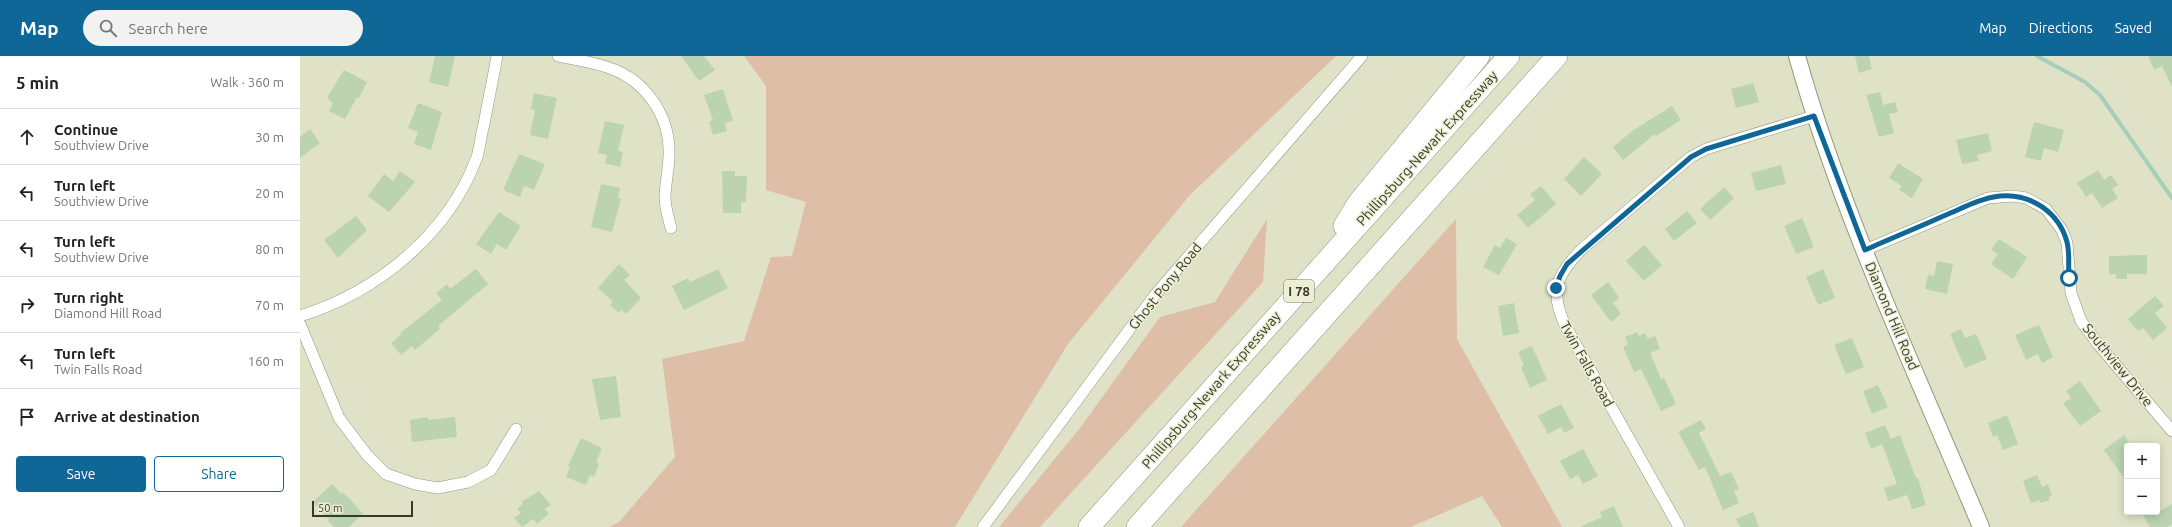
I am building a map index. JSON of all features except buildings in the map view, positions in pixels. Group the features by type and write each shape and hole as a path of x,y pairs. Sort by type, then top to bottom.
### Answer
{"highway":[{"path":"1317,271 1358,203 1479,56"},
{"name":"Phillipsburg-Newark Expressway","path":"1089,527 1509,56"},
{"name":"I 78","path":"1137,527 1556,56"}],"main road":[{"name":"Diamond Hill Road","path":"1797,56 1814,116 1865,250 1981,527"}],"street":[{"path":"300,316 345,299 370,285 393,269 434,229 458,194 477,156 497,56"},
{"path":"558,56 612,68 628,77 646,92 660,112 666,129 669,148 665,200 671,228"},
{"name":"Ghost Pony Road","path":"983,527 1155,296 1362,56"},
{"name":"Twin Falls Road","path":"1679,527 1566,327 1556,300 1560,276 1567,264 1582,249 1691,157 1706,149 1814,116"},
{"name":"Southview Drive","path":"1865,250 1988,198 2013,196 2026,198 2046,209 2062,230 2067,242 2071,293 2081,321 2098,344 2172,431"},
{"path":"300,324 339,418 367,455 386,474 415,484 438,488 468,482 491,470 516,429"}],"shaded area":[{"path":"744,56 1336,56 1190,195 1068,344 955,527 609,527 619,522 675,457 662,359 744,341 771,257 792,256 806,202 766,190 766,86"},
{"path":"1267,219 1263,282 1040,527 999,527 1080,428 1160,317 1215,302"},
{"path":"1456,219 1457,339 1562,527 1502,527 1482,496 1411,527 1181,527"}],"waterway":[{"path":"2037,56 2085,82 2100,95 2172,198"}],"route":[{"path":"1556,288 1560,276 1567,264 1582,249 1691,157 1706,149 1814,116 1865,250 1974,203 1988,198 2013,196 2026,198 2036,203 2046,209 2056,219 2067,242 2069,278"}]}
